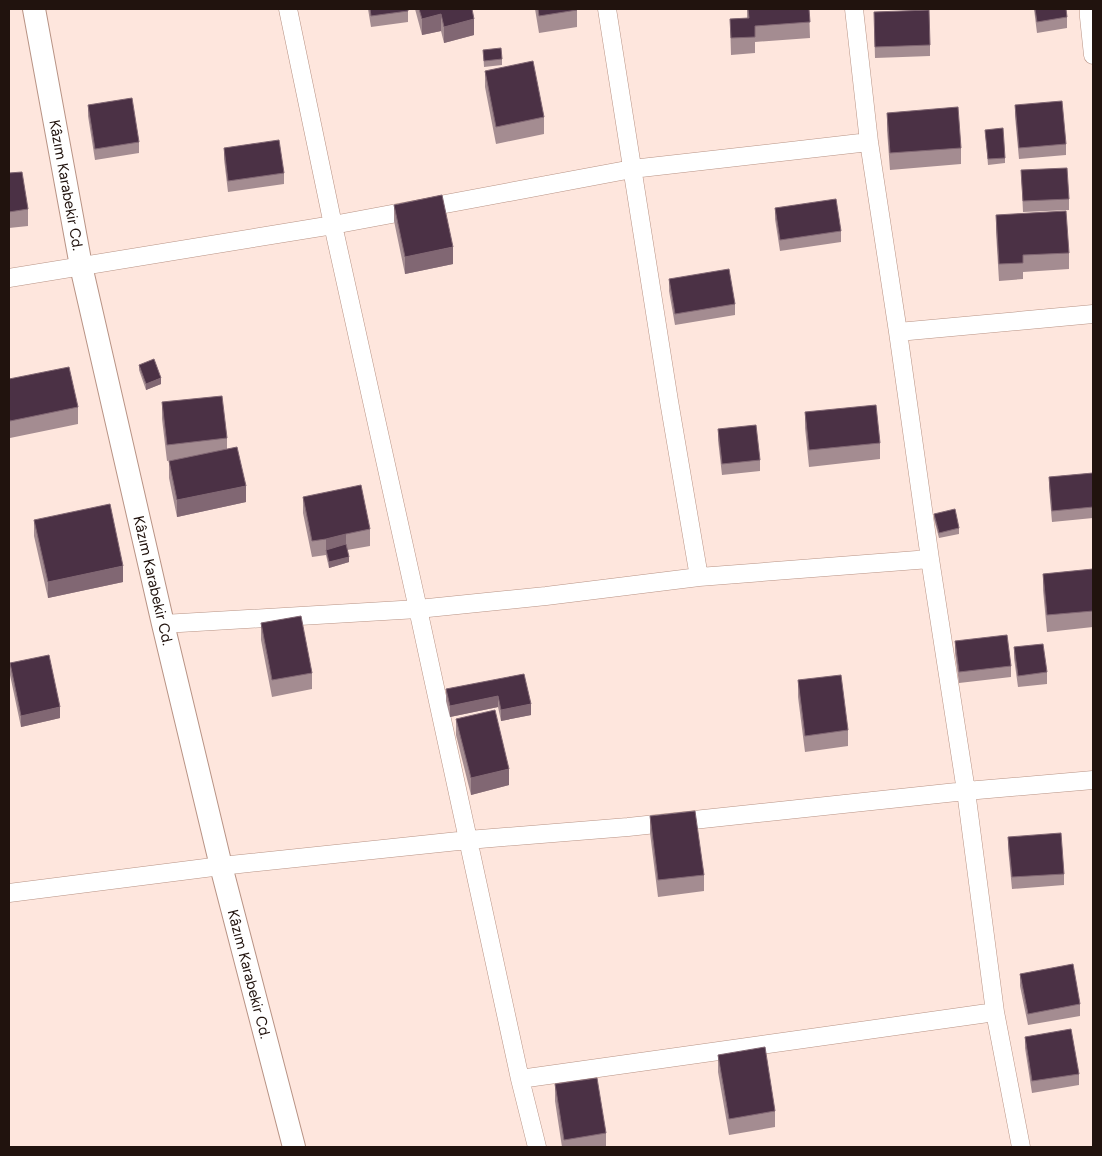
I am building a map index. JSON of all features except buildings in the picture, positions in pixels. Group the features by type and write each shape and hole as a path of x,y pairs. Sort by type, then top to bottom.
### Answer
{"street":[{"name":"Kâzım Karabekir Cd.","path":"34,9 81,266 221,866 294,1147"},
{"path":"288,9 332,225 520,1079 537,1147"},
{"path":"607,9 699,577"},
{"path":"854,9 869,142 966,791 995,1012 1021,1147"},
{"path":"1089,9 1093,56"},
{"path":"9,278 332,225 632,169 869,142"},
{"path":"898,332 1093,314"},
{"path":"164,624 418,609 546,596 699,577 930,559"},
{"path":"9,893 221,866 468,840 628,827 966,791 1093,780"},
{"path":"520,1079 995,1012"}]}
